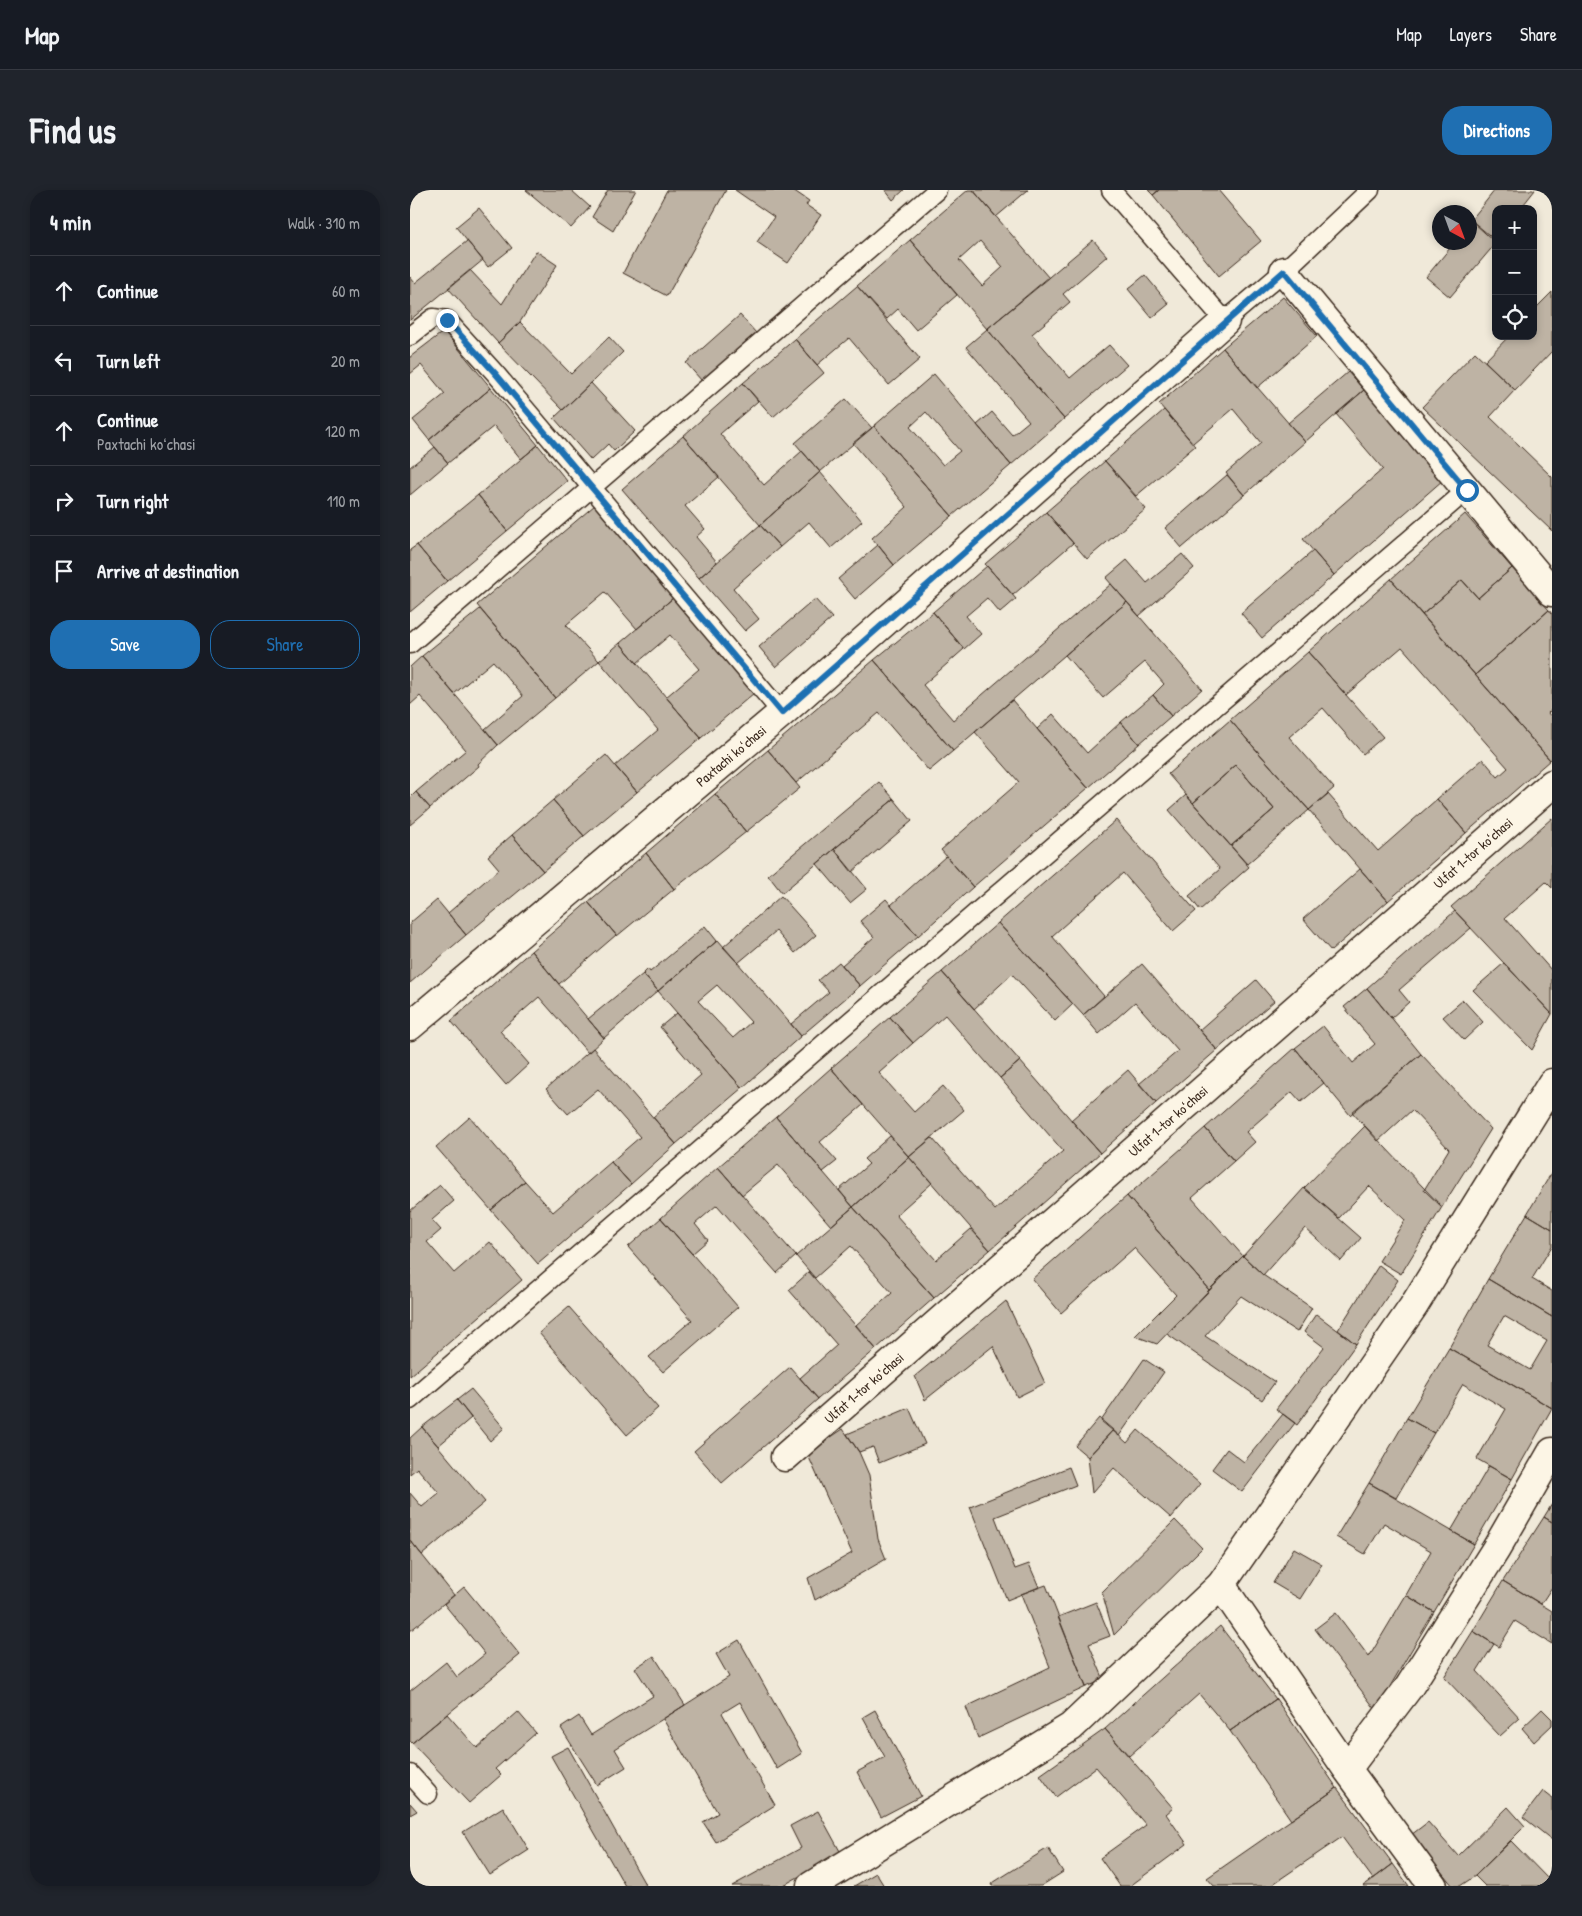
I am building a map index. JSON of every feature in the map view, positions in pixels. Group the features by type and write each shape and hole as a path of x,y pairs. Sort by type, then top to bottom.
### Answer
{"street":[{"path":"1284,271 1552,592"},
{"name":"Paxtachi koʻchasi","path":"410,1026 782,713 1225,321"},
{"name":"Ulfat 1-tor koʻchasi","path":"785,1457 1552,784"},
{"path":"811,1886 1071,1727 1221,1586 1413,1307 1552,1083"},
{"path":"1348,1768 1409,1687 1496,1549 1552,1452"},
{"path":"1221,1586 1433,1886"}],"lane":[{"path":"410,644 937,190"},
{"path":"1111,190 1225,321 1284,271 1370,190"},
{"path":"410,336 433,318 447,320 782,713"},
{"path":"410,1400 1467,490"},
{"path":"410,1774 428,1794"}],"building":[{"path":"526,190 571,190 590,207 571,228"},
{"path":"608,190 636,190 613,231 592,217"},
{"path":"667,190 726,190 667,296 623,273"},
{"path":"735,190 793,190 809,201 806,205 821,215 788,263 757,242 774,217"},
{"path":"885,190 904,190 893,200"},
{"path":"968,190 973,190 1049,278 987,329 910,240","holes":["980,241 1003,267 982,286 959,260"]},
{"path":"973,190 1028,190 996,217"},
{"path":"1148,190 1159,190 1153,195"},
{"path":"1159,190 1218,190 1261,241 1219,276 1153,195"},
{"path":"1495,190 1535,190 1523,205 1492,205 1492,238 1477,225 1477,212"},
{"path":"479,208 512,248 488,267 456,227"},
{"path":"1477,226 1492,239 1492,248 1450,297 1426,277 1448,250 1477,250"},
{"path":"910,240 957,295 916,330 898,309 887,319 857,286"},
{"path":"1093,240 1107,256 1063,294 1070,302 1032,334 1070,378 1109,345 1127,365 1064,419 987,329"},
{"path":"467,241 483,260 410,320 410,277 415,283"},
{"path":"536,251 557,265 520,322 498,343 448,288 470,270 502,304"},
{"path":"1145,275 1169,304 1152,318 1128,289"},
{"path":"857,286 920,359 889,385 849,338 817,365 795,339"},
{"path":"1552,292 1552,351 1515,390 1485,361 1505,340 1537,340 1537,307"},
{"path":"1283,297 1317,336 1257,388 1223,348"},
{"path":"740,315 756,333 702,381 686,363"},
{"path":"520,322 571,374 609,337 623,352 563,410 498,343"},
{"path":"987,329 1064,419 1011,465 977,425 992,412 1012,435 1029,421 966,347"},
{"path":"444,331 491,388 429,440 413,420 445,394 421,365 410,374 410,357"},
{"path":"795,339 824,373 773,417 743,383"},
{"path":"1223,348 1305,442 1244,495 1226,473 1261,443 1233,409 1193,443 1159,404"},
{"path":"1475,352 1515,390 1490,417 1552,477 1552,531 1422,407"},
{"path":"1348,372 1364,390 1305,442 1288,423"},
{"path":"934,374 1011,465 952,516 874,426","holes":["926,412 960,451 943,465 910,427"]},
{"path":"591,383 635,431 614,451 608,444 591,460 554,418"},
{"path":"743,383 758,401 720,434 764,485 802,451 820,472 760,525 683,436"},
{"path":"491,388 538,445 521,459 494,426 448,463 429,440"},
{"path":"1364,390 1443,480 1334,575 1303,539 1383,469 1336,414"},
{"path":"846,399 872,428 820,472 795,443"},
{"path":"1164,410 1195,446 1136,496 1105,461"},
{"path":"874,426 952,516 894,565 872,538 907,507 853,443"},
{"path":"683,436 719,477 685,506 705,529 696,537 717,562 699,578 622,489"},
{"path":"538,445 567,481 507,531 478,495"},
{"path":"435,447 448,463 410,495 410,467"},
{"path":"1105,461 1146,509 1087,559 1046,512"},
{"path":"820,472 862,521 831,548 809,522 780,547 760,525"},
{"path":"1227,475 1244,495 1182,548 1165,528"},
{"path":"478,495 507,531 447,581 417,545"},
{"path":"595,505 673,598 637,629 605,592 566,625 599,661 555,698 477,605"},
{"path":"1046,512 1073,543 1013,595 985,564"},
{"path":"1465,514 1512,568 1478,598 1462,580 1422,615 1391,579"},
{"path":"760,525 780,547 733,588 759,619 745,631 699,578"},
{"path":"417,545 447,581 410,612 410,550"},
{"path":"878,545 894,565 855,599 838,579"},
{"path":"1313,551 1334,575 1262,638 1241,613"},
{"path":"1182,554 1194,568 1139,616 1106,578 1127,560 1147,583"},
{"path":"987,566 1016,599 1000,613 987,598 966,616 981,634 964,649 933,612"},
{"path":"1512,568 1549,610 1475,675 1422,615 1462,580 1478,598"},
{"path":"1391,579 1550,760 1466,833 1437,799 1483,759 1498,777 1508,768 1402,647 1346,695 1308,652"},
{"path":"1111,584 1127,602 953,751 874,660 933,612 964,649 923,685 953,720"},
{"path":"673,598 754,693 701,738 666,697 699,669 670,635 637,663 620,643"},
{"path":"815,599 832,618 776,667 759,647"},
{"path":"1127,602 1202,689 1171,716 1153,695 1164,684 1145,662 1103,698 1065,655"},
{"path":"480,609 555,698 498,745 485,729 523,696 493,661 454,694 422,656"},
{"path":"1549,610 1552,614 1552,709 1548,713 1552,718 1552,758 1550,760 1475,675"},
{"path":"620,643 701,738 637,792 615,766 658,730 599,661"},
{"path":"1308,652 1383,737 1363,754 1323,708 1289,737 1334,788 1309,810 1230,720"},
{"path":"422,656 498,745 478,764 479,766 430,808 416,792 466,750 420,696 410,705 410,667"},
{"path":"874,660 953,751 929,771 879,713 796,783 768,750"},
{"path":"1153,695 1171,716 1139,744 1121,722"},
{"path":"1012,700 1088,788 973,887 941,850 1019,782 975,732"},
{"path":"1053,714 1087,753 1121,722 1139,744 1088,788 1037,729"},
{"path":"1230,720 1309,810 1247,864 1231,846 1274,809 1236,765 1193,803 1168,774"},
{"path":"768,750 800,788 746,832 715,794"},
{"path":"606,755 637,792 584,836 553,800"},
{"path":"1236,765 1274,809 1231,846 1193,803"},
{"path":"879,782 894,799 782,893 768,875"},
{"path":"416,792 430,808 410,825 410,798"},
{"path":"715,794 746,832 674,889 646,853"},
{"path":"1328,794 1378,851 1437,799 1466,833 1388,901 1309,810"},
{"path":"1186,795 1249,867 1200,910 1189,896 1220,869 1169,810"},
{"path":"894,799 912,821 852,872 834,849"},
{"path":"553,800 584,836 543,871 512,835"},
{"path":"1552,818 1552,888 1546,882 1505,918 1552,971 1552,1014 1451,907"},
{"path":"1116,820 1196,911 1173,931 1123,873 1052,936 1104,996 1083,1015 998,923"},
{"path":"512,835 543,871 466,935 448,913 499,869 488,856"},
{"path":"834,849 867,889 850,903 817,864"},
{"path":"646,853 674,889 617,936 588,902"},
{"path":"946,856 973,887 918,936 891,905"},
{"path":"1360,869 1388,901 1331,951 1303,919"},
{"path":"781,896 816,935 795,953 776,931 738,963 723,947"},
{"path":"886,899 918,936 860,986 842,965 874,937 860,921"},
{"path":"437,900 466,935 410,983 410,923"},
{"path":"588,902 616,935 559,984 531,951"},
{"path":"1455,911 1471,928 1399,990 1409,1002 1391,1018 1367,988"},
{"path":"998,923 1073,1004 1055,1021 1012,974 974,1009 942,972"},
{"path":"705,926 717,941 658,991 643,974 648,969 650,972"},
{"path":"718,940 801,1036 742,1088 658,991","holes":["717,985 751,1022 733,1038 698,1001"]},
{"path":"531,951 604,1038 588,1053 539,997 500,1031 529,1064 506,1085 451,1021"},
{"path":"839,962 860,986 801,1036 791,1024 829,992 818,980"},
{"path":"1504,963 1552,1014 1532,1050 1473,990"},
{"path":"1142,964 1217,1050 1156,1103 1139,1084 1178,1051 1135,1002 1099,1034 1083,1015"},
{"path":"942,972 1020,1061 1000,1078 945,1015 913,1043 890,1017"},
{"path":"643,974 658,991 604,1038 588,1019"},
{"path":"1256,980 1274,1001 1217,1050 1199,1030"},
{"path":"1367,988 1421,1054 1350,1115 1295,1048 1323,1026 1353,1063 1375,1044 1344,1007"},
{"path":"1463,1000 1483,1022 1464,1040 1443,1017"},
{"path":"677,1013 742,1088 676,1144 653,1117 701,1075 660,1027"},
{"path":"890,1017 913,1043 879,1073 914,1112 943,1086 964,1110 909,1157 831,1068"},
{"path":"593,1048 676,1144 631,1184 611,1162 640,1137 598,1089 568,1114 546,1089"},
{"path":"1295,1048 1324,1083 1301,1102 1292,1092 1246,1132 1255,1142 1234,1161 1205,1128"},
{"path":"1421,1054 1491,1129 1442,1207 1424,1190 1449,1149 1412,1110 1378,1141 1352,1112"},
{"path":"1020,1061 1100,1153 990,1250 909,1157 932,1138 995,1210 1063,1151 1000,1078"},
{"path":"831,1068 863,1105 820,1142 837,1161 823,1172 776,1117"},
{"path":"1128,1070 1156,1103 1100,1153 1071,1120"},
{"path":"470,1117 525,1181 491,1210 436,1147"},
{"path":"776,1117 853,1207 831,1226 778,1165 742,1195 718,1167"},
{"path":"1365,1126 1442,1207 1401,1274 1379,1261 1405,1220 1369,1186 1339,1218 1304,1188"},
{"path":"1205,1128 1234,1161 1192,1198 1243,1256 1209,1290 1127,1196"},
{"path":"890,1136 909,1157 853,1207 839,1190 869,1164 864,1159"},
{"path":"909,1157 932,1183 896,1215 936,1260 971,1229 990,1250 934,1298 853,1207"},
{"path":"611,1162 631,1184 538,1264 491,1210 525,1181 553,1212"},
{"path":"718,1167 796,1256 777,1273 717,1205 695,1224 708,1240 692,1254 661,1218"},
{"path":"1552,1172 1552,1229 1527,1214"},
{"path":"440,1185 454,1201 432,1220 441,1230 427,1242 454,1273 490,1242 522,1280 410,1376 410,1211"},
{"path":"1304,1188 1361,1238 1341,1261 1305,1228 1263,1275 1243,1256"},
{"path":"1127,1196 1209,1290 1157,1344 1135,1336 1176,1295 1134,1248 1061,1313 1032,1279"},
{"path":"853,1207 934,1298 876,1349 856,1325 892,1293 851,1246 815,1278 796,1256"},
{"path":"1527,1214 1552,1229 1552,1246 1532,1279 1552,1291 1552,1317 1488,1279"},
{"path":"661,1218 738,1307 663,1372 649,1357 692,1320 628,1247"},
{"path":"1243,1256 1263,1275 1312,1308 1297,1332 1241,1296 1205,1336 1275,1382 1262,1400 1167,1334"},
{"path":"1379,1265 1398,1280 1356,1344 1338,1330"},
{"path":"809,1272 876,1349 818,1399 800,1378 837,1345 789,1290"},
{"path":"1488,1279 1552,1317 1552,1408 1449,1348","holes":["1504,1316 1547,1341 1530,1370 1487,1345"]},
{"path":"1006,1301 1045,1383 1017,1397 993,1346 925,1400 915,1376"},
{"path":"569,1307 658,1408 627,1435 539,1333"},
{"path":"1316,1314 1356,1344 1297,1425 1276,1409 1324,1347 1304,1332"},
{"path":"1449,1348 1552,1408 1512,1479 1477,1459 1506,1409 1463,1384 1434,1433 1407,1418"},
{"path":"1144,1359 1164,1372 1119,1436 1101,1421"},
{"path":"790,1367 818,1399 722,1483 694,1451"},
{"path":"471,1389 504,1428 490,1441 457,1400"},
{"path":"457,1400 471,1418 438,1446 422,1427"},
{"path":"909,1408 925,1444 879,1463 873,1447 859,1452 847,1434"},
{"path":"1283,1414 1295,1423 1242,1492 1212,1469 1227,1449 1244,1462"},
{"path":"1099,1418 1113,1430 1088,1457 1075,1446"},
{"path":"1407,1418 1434,1433 1396,1498 1369,1483"},
{"path":"422,1427 485,1502 422,1555 410,1540 410,1493 422,1507 439,1493 417,1468 410,1474 410,1438"},
{"path":"843,1429 859,1452 869,1475 878,1539 886,1559 815,1600 808,1578 852,1553 807,1453"},
{"path":"1113,1430 1127,1443 1138,1430 1200,1484 1171,1518 1114,1468 1092,1493 1088,1457"},
{"path":"1489,1466 1512,1479 1474,1544 1451,1531"},
{"path":"1069,1467 1076,1485 995,1517 1015,1569 1029,1564 1039,1587 1007,1600 970,1507"},
{"path":"1369,1483 1474,1544 1434,1612 1406,1595 1431,1551 1384,1523 1365,1554 1336,1537"},
{"path":"1552,1504 1552,1522 1544,1517"},
{"path":"1544,1517 1552,1522 1552,1587 1541,1604 1503,1581"},
{"path":"1175,1520 1202,1548 1114,1635 1102,1592"},
{"path":"410,1540 454,1595 410,1631"},
{"path":"1294,1548 1322,1564 1300,1599 1273,1583"},
{"path":"1503,1581 1552,1611 1552,1644 1515,1621 1499,1647 1473,1631"},
{"path":"1046,1585 1086,1687 978,1738 966,1707 1050,1667 1021,1594"},
{"path":"464,1587 520,1655 412,1743 410,1741 410,1691 446,1662 457,1677 485,1654 444,1604"},
{"path":"1406,1595 1434,1612 1376,1710 1315,1629 1336,1613 1369,1657"},
{"path":"1096,1602 1110,1636 1089,1644 1104,1680 1086,1687 1058,1617"},
{"path":"1220,1626 1276,1699 1230,1731 1199,1694 1129,1756 1105,1729"},
{"path":"1473,1631 1494,1644 1477,1671 1520,1718 1500,1736 1444,1677"},
{"path":"739,1640 802,1753 777,1769 740,1702 722,1713 775,1805 716,1842 703,1822 718,1813 663,1719 729,1677 716,1654"},
{"path":"654,1656 685,1705 615,1749 626,1767 597,1785 561,1728 579,1716 591,1735 653,1696 635,1668"},
{"path":"1276,1699 1337,1788 1291,1820 1230,1731"},
{"path":"1542,1709 1552,1719 1552,1725 1534,1742 1522,1728"},
{"path":"875,1710 921,1796 881,1817 857,1772 885,1757 863,1717"},
{"path":"518,1712 536,1733 495,1769 501,1775 469,1803 412,1743 447,1714 477,1748"},
{"path":"1105,1729 1173,1808 1166,1814 1187,1844 1130,1886 1120,1886 1100,1858 1146,1825 1096,1767 1056,1797 1040,1775"},
{"path":"568,1747 646,1886 625,1886 551,1756"},
{"path":"1337,1788 1393,1864 1373,1879 1342,1837 1273,1884 1274,1886 1214,1886 1207,1878"},
{"path":"1543,1791 1552,1798 1552,1840 1523,1817"},
{"path":"410,1803 417,1811 410,1815"},
{"path":"503,1807 529,1850 490,1875 463,1832"},
{"path":"1508,1807 1525,1826 1475,1876 1460,1886 1453,1886 1411,1835 1428,1822 1458,1856"},
{"path":"818,1811 841,1853 782,1886 732,1886 801,1848 790,1826"},
{"path":"1511,1841 1550,1881 1545,1886 1485,1886 1475,1876"},
{"path":"1048,1848 1063,1872 1041,1886 992,1886 991,1884"},
{"path":"1393,1864 1409,1886 1363,1886 1373,1879"},
{"path":"876,1873 884,1886 854,1886"}],"route":[{"path":"447,320 495,373 782,713 1284,271 1467,490"}]}
